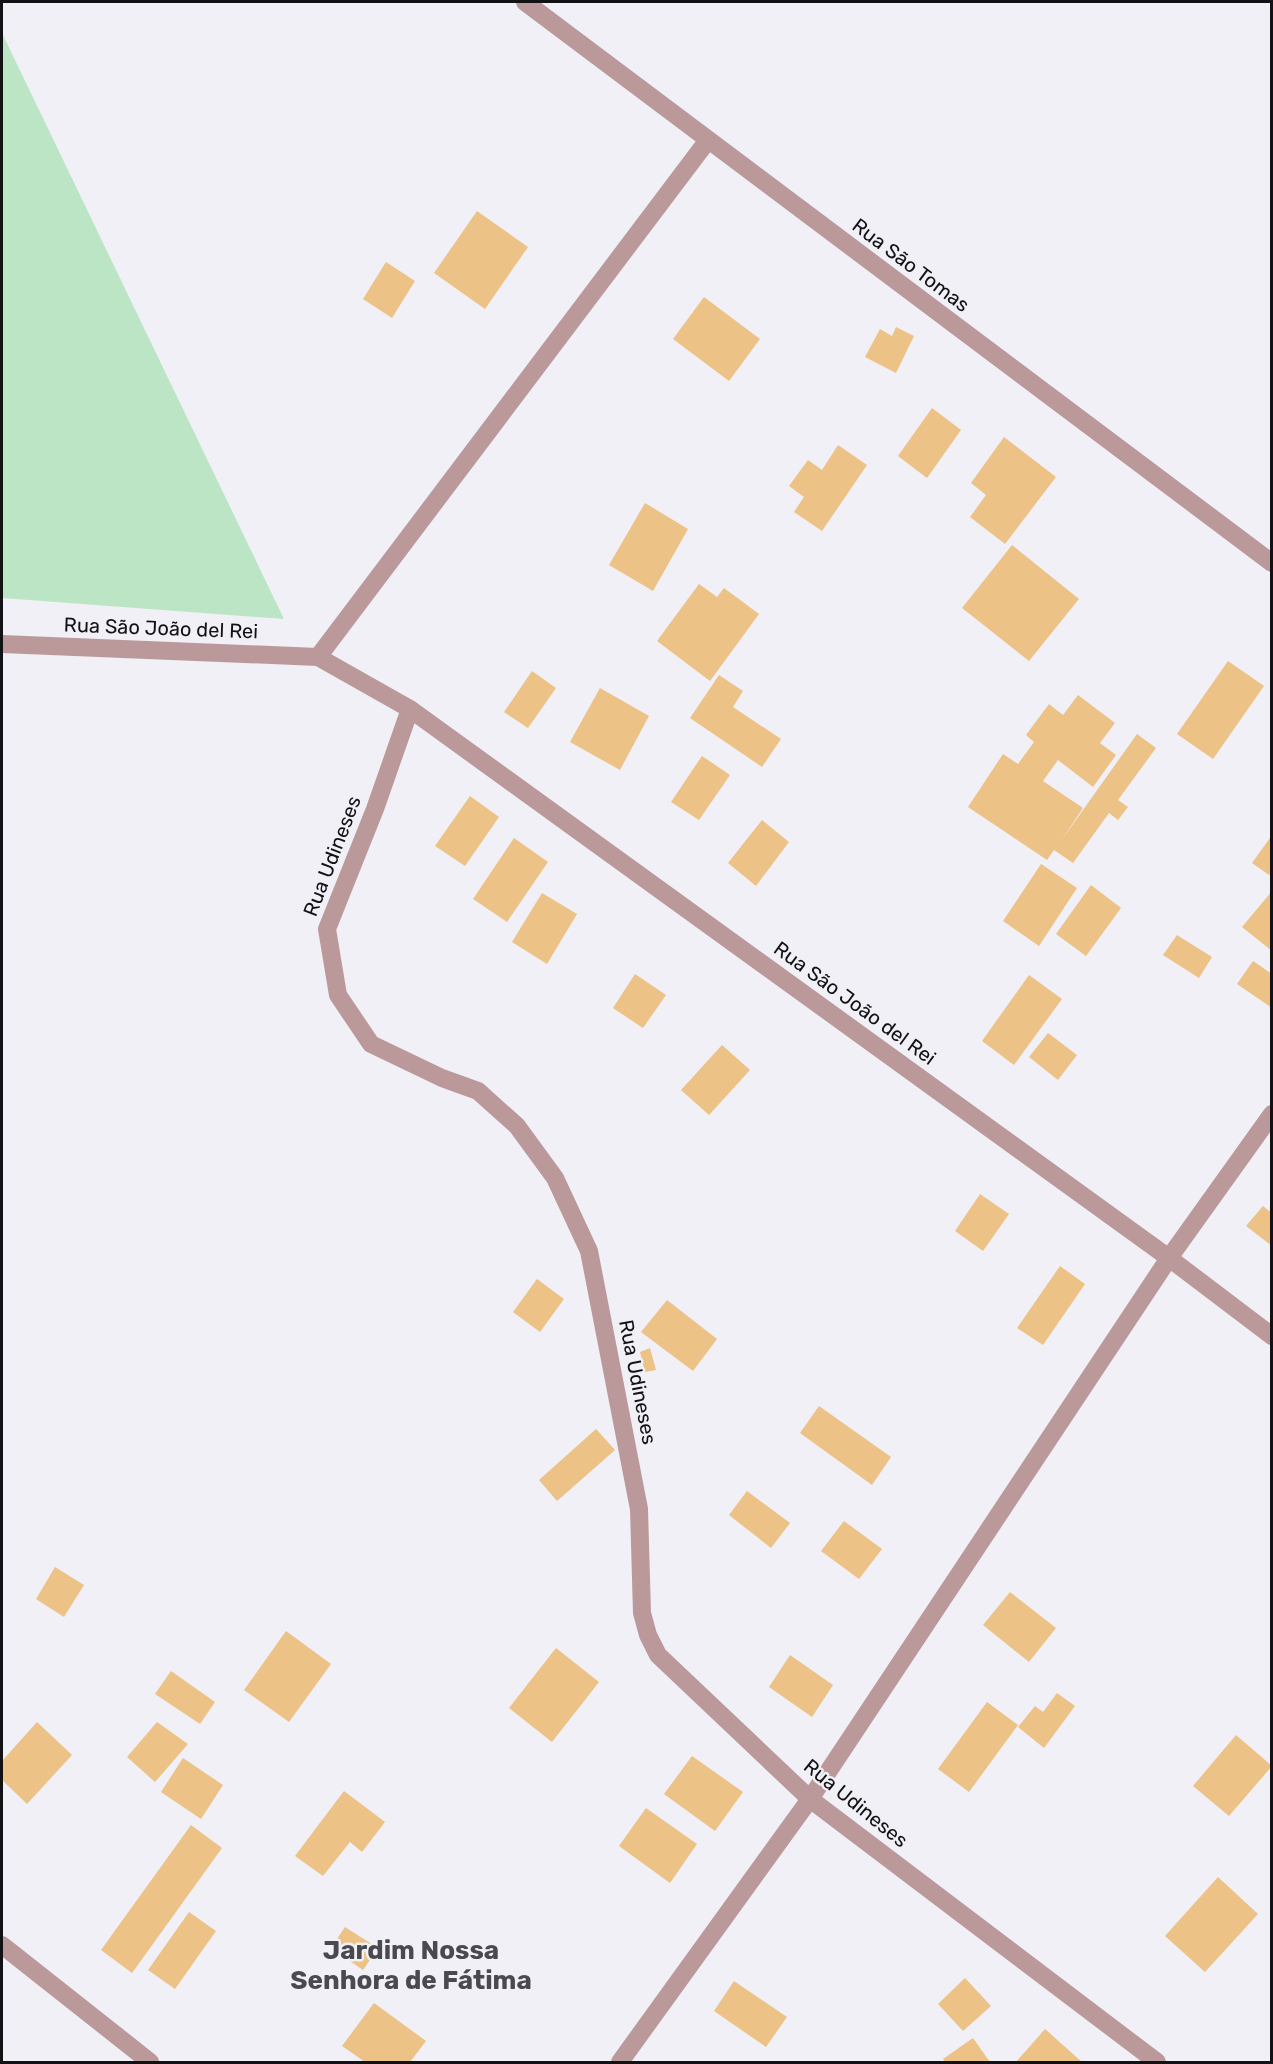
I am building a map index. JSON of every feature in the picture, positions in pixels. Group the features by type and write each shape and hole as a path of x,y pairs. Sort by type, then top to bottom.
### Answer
{"street":[{"name":"Rua São Tomas","path":"525,2 1272,563"},
{"path":"410,709 318,657 708,140"},
{"name":"Rua São João del Rei","path":"2,644 318,657"},
{"name":"Rua São João del Rei","path":"410,709 1169,1258 1272,1336"},
{"name":"Rua Udineses","path":"410,709 375,808 327,929 338,995 371,1044 442,1078 478,1091 517,1126 555,1178 590,1251 639,1509 642,1613 648,1635 658,1656 810,1799 1158,2062"},
{"path":"620,2062 810,1799 1169,1258 1272,1114"},
{"path":"2,1946 150,2062"}],"green space":[{"path":"2,33 284,619 2,598"}],"building":[{"path":"477,211 528,247 485,309 434,273"},
{"path":"386,262 415,281 392,318 363,299"},
{"path":"704,297 760,339 729,381 673,339"},
{"path":"896,327 914,336 896,373 865,357 880,329 892,336"},
{"path":"932,408 961,430 927,478 898,456"},
{"path":"1004,437 1056,477 1005,544 970,517 986,495 971,483"},
{"path":"838,445 867,465 822,531 794,512 804,497 789,486 808,460 822,470"},
{"path":"645,503 688,529 653,591 609,565"},
{"path":"1012,545 1079,599 1029,661 962,608"},
{"path":"699,584 717,597 724,588 759,614 710,681 657,641"},
{"path":"1228,661 1264,686 1213,759 1177,734"},
{"path":"532,671 556,688 528,728 504,712"},
{"path":"719,675 743,691 733,707 781,739 762,767 690,718"},
{"path":"600,688 649,716 620,770 570,742"},
{"path":"1078,695 1115,723 1100,743 1116,755 1093,787 1058,760 1043,781 1083,808 1061,841 1137,734 1156,748 1118,800 1128,807 1118,820 1109,813 1073,863 1054,850 1047,860 968,807 1003,754 1018,764 1034,742 1026,735 1049,704 1063,715"},
{"path":"702,756 730,775 699,820 671,802"},
{"path":"470,796 499,817 465,866 435,846"},
{"path":"762,820 789,842 756,886 728,863"},
{"path":"1272,835 1272,872 1269,875 1252,863"},
{"path":"514,838 548,862 507,922 473,899"},
{"path":"1041,864 1077,888 1039,946 1003,921"},
{"path":"1091,885 1121,908 1086,956 1056,934"},
{"path":"1272,891 1272,951 1242,927"},
{"path":"542,893 577,914 547,964 512,942"},
{"path":"1177,935 1212,957 1199,978 1163,955"},
{"path":"1253,961 1272,974 1272,1008 1237,984"},
{"path":"635,974 666,995 643,1028 613,1008"},
{"path":"1029,975 1062,999 1014,1065 982,1041"},
{"path":"1048,1033 1077,1055 1058,1080 1029,1057"},
{"path":"722,1045 750,1070 709,1115 681,1090"},
{"path":"980,1194 1009,1214 983,1251 955,1231"},
{"path":"1263,1206 1269,1211 1272,1208 1272,1246 1246,1226"},
{"path":"1060,1266 1085,1284 1043,1345 1017,1328"},
{"path":"537,1279 564,1299 540,1332 513,1312"},
{"path":"667,1300 717,1339 693,1371 641,1332"},
{"path":"650,1348 656,1370 645,1372 640,1352"},
{"path":"819,1406 891,1457 872,1485 800,1433"},
{"path":"596,1429 615,1450 557,1501 539,1480"},
{"path":"747,1491 790,1523 771,1548 729,1515"},
{"path":"844,1521 882,1549 859,1579 821,1551"},
{"path":"55,1567 84,1585 64,1617 36,1599"},
{"path":"1010,1592 1056,1628 1029,1662 983,1625"},
{"path":"286,1631 331,1664 289,1722 244,1690"},
{"path":"556,1648 599,1682 552,1742 509,1708"},
{"path":"790,1655 833,1685 812,1717 769,1687"},
{"path":"171,1671 215,1702 200,1724 155,1694"},
{"path":"1057,1693 1075,1706 1044,1748 1018,1727 1035,1706 1043,1712"},
{"path":"987,1702 1018,1725 969,1792 938,1769"},
{"path":"37,1722 72,1755 27,1804 2,1780 2,1761"},
{"path":"157,1722 188,1744 155,1782 127,1757"},
{"path":"1236,1735 1272,1766 1229,1816 1193,1786"},
{"path":"692,1756 743,1792 715,1831 664,1794"},
{"path":"183,1758 223,1785 201,1819 161,1792"},
{"path":"344,1791 385,1822 362,1852 350,1842 323,1876 295,1856"},
{"path":"646,1808 697,1844 670,1883 619,1846"},
{"path":"191,1825 222,1848 132,1973 101,1950"},
{"path":"1218,1877 1258,1914 1205,1972 1165,1936"},
{"path":"189,1912 216,1931 175,1989 148,1970"},
{"path":"345,1927 378,1948 363,1970 331,1948"},
{"path":"965,1978 991,2006 963,2031 938,2004"},
{"path":"734,1981 787,2017 766,2047 714,2011"},
{"path":"374,2003 426,2041 410,2062 365,2062 342,2046"},
{"path":"1045,2029 1082,2062 1016,2062"},
{"path":"973,2038 990,2062 945,2062 943,2059"}],"district":[{"name":"Jardim Nossa Senhora de Fátima","path":"411,1965"}]}
